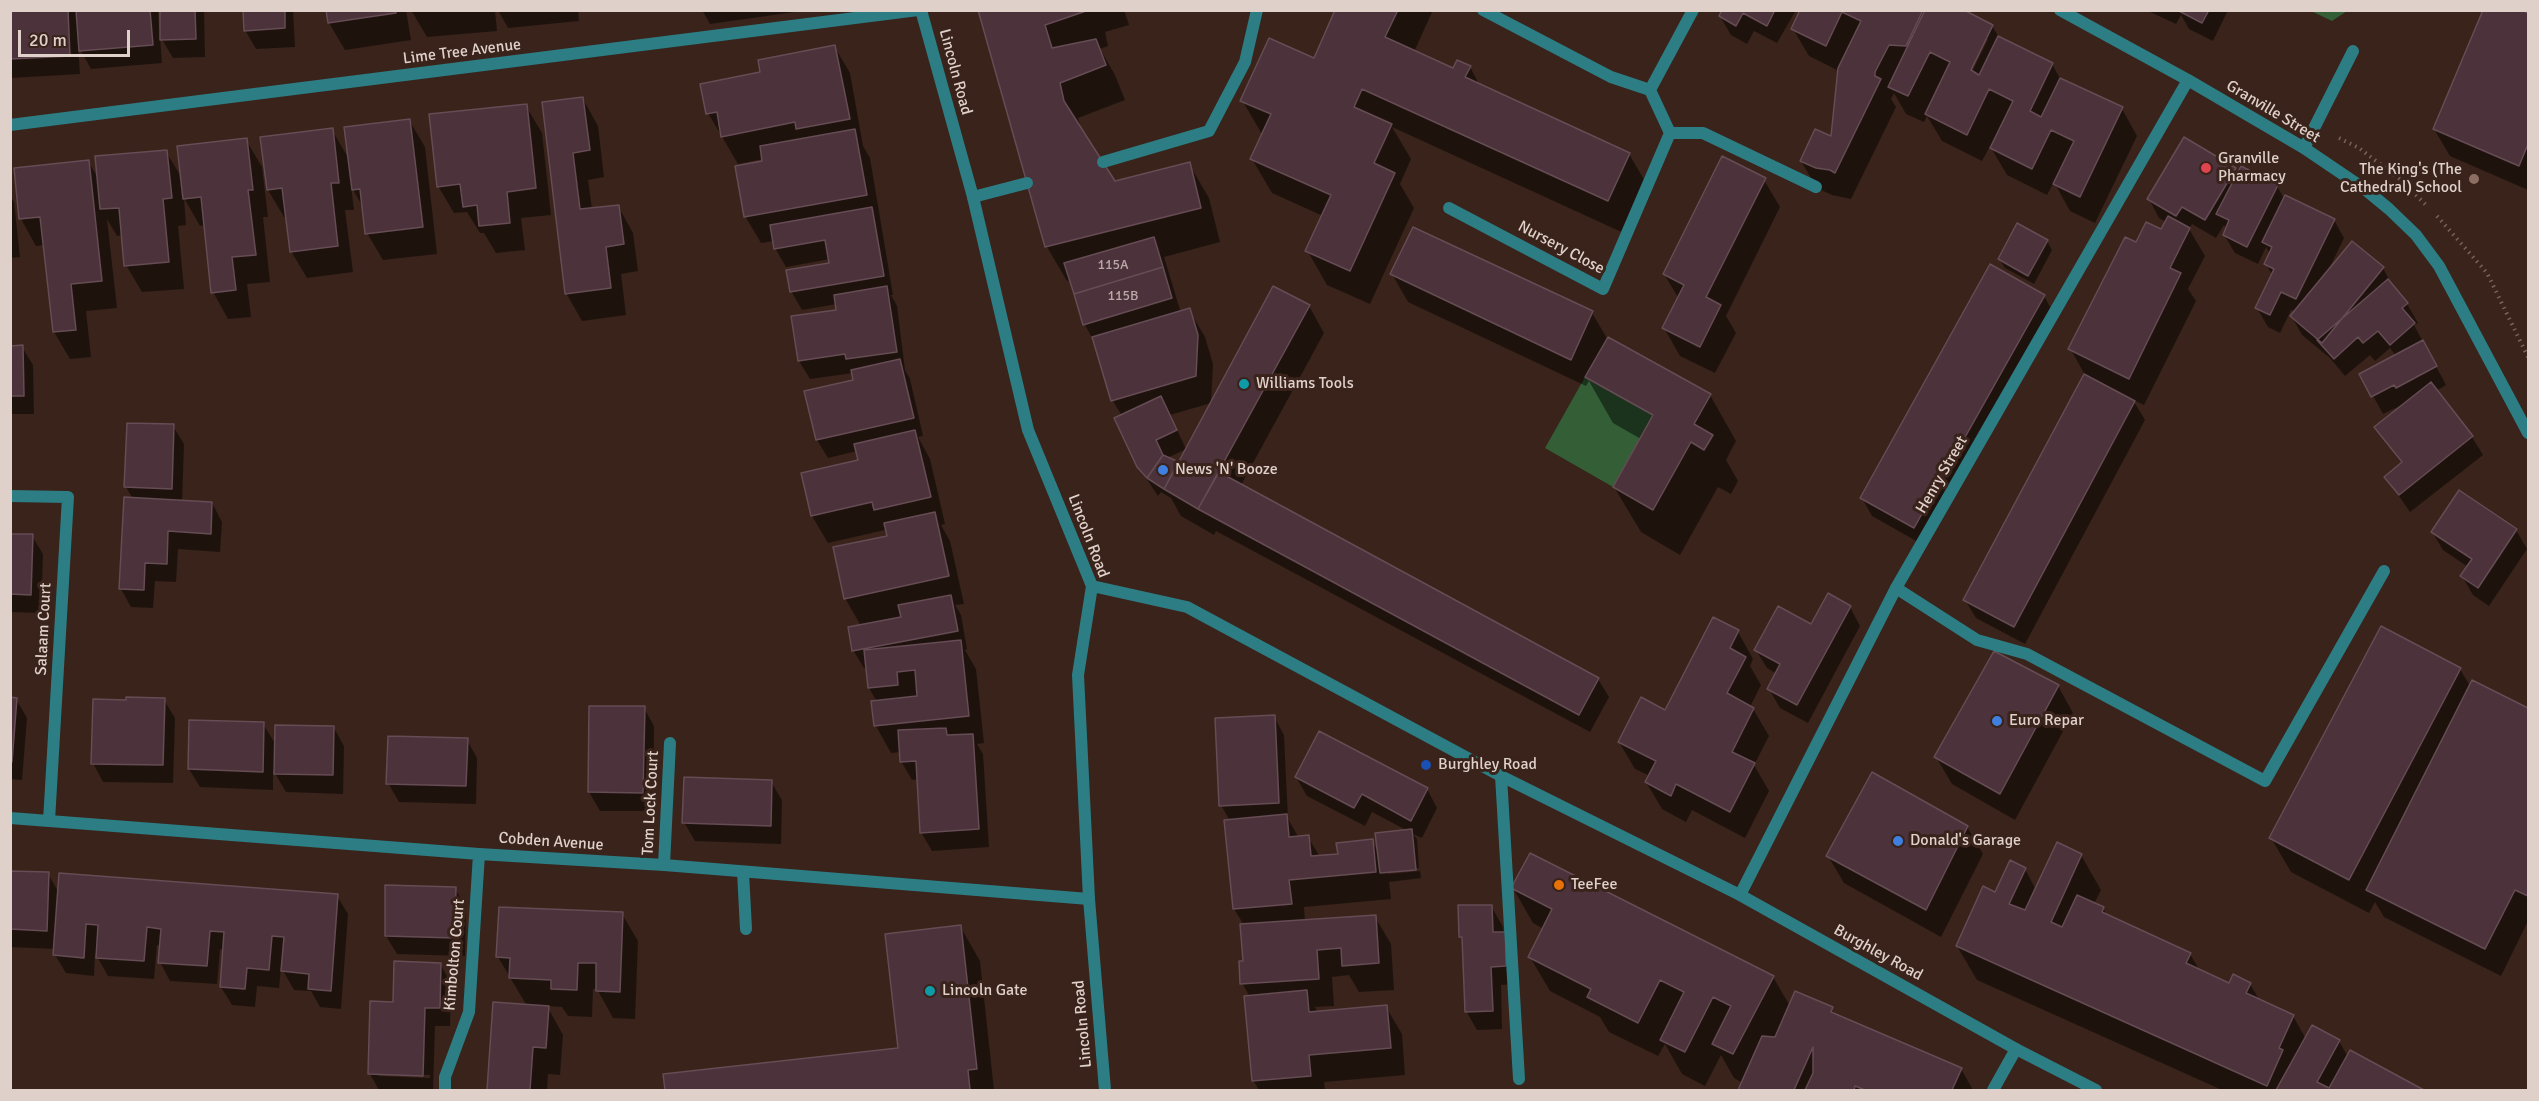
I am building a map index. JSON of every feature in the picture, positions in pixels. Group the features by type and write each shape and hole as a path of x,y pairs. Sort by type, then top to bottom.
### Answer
{"street":[{"name":"Lime Tree Avenue","path":"10,125 920,10"},
{"name":"Lincoln Road","path":"920,10 973,196 1028,429 1092,586 1078,675 1089,899 1105,1090"},
{"path":"1103,162 1209,131 1245,62 1257,10"},
{"path":"1483,10 1611,77 1650,90 1670,133 1703,133 1816,187"},
{"path":"1650,90 1693,10"},
{"name":"Granville Street","path":"2060,10 2188,80 2304,148 2366,190 2416,235 2457,296 2529,433"},
{"path":"2304,148 2353,51"},
{"name":"Henry Street","path":"1740,895 1896,588 2188,80"},
{"name":"Nursery Close","path":"1449,208 1603,289 1670,133"},
{"path":"973,196 1027,183"},
{"name":"Salaam Court","path":"10,496 68,497 49,821"},
{"path":"1896,588 1977,640 2027,654 2265,781 2384,571"},
{"name":"Burghley Road","path":"1092,586 1187,607 1501,776 1740,895 2016,1049 2096,1090"},
{"name":"Tom Lock Court","path":"664,865 670,743"},
{"path":"1501,776 1518,1079"},
{"name":"Cobden Avenue","path":"10,818 479,854 664,865 1089,899"},
{"name":"Kimbolton Court","path":"445,1090 445,1077 469,1011 479,854"},
{"path":"742,872 746,929"},
{"path":"1993,1090 2016,1049"}],"green space":[{"path":"2311,11 2347,11 2332,21"},
{"path":"1585,377 1653,415 1613,487 1545,448"}],"building":[{"path":"10,10 68,10 70,56 10,59"},
{"path":"76,10 150,10 153,45 79,51"},
{"path":"160,10 195,10 196,39 160,40"},
{"path":"243,10 285,10 285,28 244,31"},
{"path":"326,10 396,10 396,13 328,23"},
{"path":"978,10 1089,10 1045,25 1052,48 1096,39 1106,65 1060,83 1064,101 1115,181 1190,162 1201,208 1045,247"},
{"path":"1335,10 1398,10 1385,37 1453,68 1457,60 1471,66 1465,77 1630,153 1608,201 1362,89 1354,107 1392,124 1374,163 1395,173 1350,271 1305,251 1331,195 1250,159 1271,114 1240,101 1269,38 1314,58"},
{"path":"1722,10 1775,10 1767,26 1743,13 1736,26 1719,16"},
{"path":"1800,10 1923,10 1906,46 1889,45 1875,72 1875,76 1881,79 1835,173 1800,161 1815,129 1831,136 1838,68 1861,21 1842,12 1826,46 1791,29"},
{"path":"1925,10 1964,10 1993,25 1971,70 1979,75 1998,36 2053,63 2030,111 2041,117 2060,78 2123,107 2080,197 2053,184 2074,141 2051,130 2032,169 1990,148 2013,101 1989,89 1967,135 1925,114 1950,62 1930,52 1908,96 1888,87"},
{"path":"2177,10 2209,10 2202,23"},
{"path":"2483,10 2522,10 2528,13 2528,144 2519,166 2433,129"},
{"path":"835,45 850,119 796,129 795,122 721,137 717,112 706,114 700,84 760,72 758,60"},
{"path":"583,97 590,150 573,153 580,209 619,205 624,244 606,247 611,288 565,294 542,102"},
{"path":"527,104 536,188 507,192 510,223 479,226 477,205 463,207 460,184 437,187 429,114"},
{"path":"410,119 423,227 365,234 360,189 352,190 344,127"},
{"path":"333,128 339,183 331,183 338,246 290,252 282,188 267,190 260,137"},
{"path":"855,129 867,195 744,217 735,166 762,161 760,146"},
{"path":"2184,137 2236,168 2205,220 2182,207 2176,216 2147,199"},
{"path":"247,138 253,190 248,190 256,255 232,257 236,290 211,293 201,197 183,199 177,146"},
{"path":"167,150 172,198 163,199 169,262 124,266 119,208 100,209 95,156"},
{"path":"1722,156 1766,178 1706,297 1721,305 1700,347 1662,328 1684,285 1663,274"},
{"path":"89,160 102,281 71,284 76,330 53,332 40,217 19,219 14,168"},
{"path":"2241,166 2278,185 2247,247 2223,235 2229,220 2216,214"},
{"path":"2285,195 2335,219 2296,299 2281,292 2270,315 2255,308 2274,269 2264,264 2272,247 2262,242"},
{"path":"872,207 884,276 790,292 786,270 829,263 825,240 774,249 770,225"},
{"path":"2168,216 2190,228 2170,268 2181,273 2129,379 2068,349 2125,237 2136,242 2146,222 2161,229"},
{"path":"2017,223 2048,240 2028,276 1998,259"},
{"path":"1413,227 1593,311 1571,360 1390,274"},
{"path":"1154,237 1163,267 1074,294 1064,263"},
{"path":"2352,241 2384,267 2322,343 2290,316"},
{"path":"1990,264 2045,295 1914,528 1860,498"},
{"path":"1163,267 1172,298 1083,325 1074,294"},
{"path":"2388,279 2408,303 2402,308 2415,323 2390,345 2378,331 2363,343 2358,337 2334,359 2317,340"},
{"path":"887,286 897,352 846,359 845,354 798,361 791,316 836,310 834,295"},
{"name":"Williams Tools","path":"1273,286 1310,305 1198,509 1164,489"},
{"path":"1190,308 1198,335 1196,376 1111,401 1092,337"},
{"path":"1608,337 1711,394 1694,424 1713,435 1704,450 1691,442 1653,510 1613,487 1653,415 1585,377"},
{"path":"2423,340 2437,366 2396,388 2394,385 2371,397 2359,374"},
{"path":"23,345 24,396 10,396 10,346"},
{"path":"900,359 914,418 816,440 804,391 853,380 851,370"},
{"path":"2084,374 2135,401 2014,627 1963,600"},
{"path":"2431,382 2473,436 2399,495 2384,477 2402,462 2374,427"},
{"path":"1161,396 1177,430 1156,440 1163,455 1147,478 1137,467 1114,418"},
{"path":"127,423 174,424 172,489 124,487"},
{"path":"915,430 931,497 874,510 872,502 811,516 801,473 858,460 854,444"},
{"name":"News 'N' Booze","path":"1163,455 1179,462 1164,489 1147,478"},
{"path":"1219,472 1599,678 1579,715 1198,509"},
{"path":"2459,490 2517,529 2478,588 2460,576 2472,559 2431,532"},
{"path":"124,497 212,502 211,534 168,531 167,564 145,563 144,590 119,589"},
{"path":"935,512 949,576 844,599 833,547 887,536 884,523"},
{"path":"10,534 33,534 31,595 10,594"},
{"path":"1828,593 1851,606 1797,705 1767,689 1780,664 1754,650 1778,606 1811,624"},
{"path":"951,595 958,631 852,651 848,627 901,617 898,605"},
{"path":"1713,617 1739,630 1730,648 1746,657 1727,693 1754,708 1732,752 1755,763 1730,812 1676,784 1671,796 1645,782 1656,761 1618,742 1641,697 1665,710"},
{"path":"2381,626 2461,668 2349,880 2269,838"},
{"path":"961,640 969,716 874,726 871,701 917,696 915,670 897,672 898,685 868,688 864,650"},
{"name":"Euro Repar","path":"1994,651 2059,685 2000,794 1934,757"},
{"path":"2472,680 2528,708 2528,896 2515,890 2485,949 2366,890"},
{"path":"10,697 17,698 12,762 10,762"},
{"path":"126,697 165,698 163,765 91,764 93,699 126,700"},
{"path":"589,706 645,706 643,793 588,792"},
{"path":"1275,715 1279,803 1219,806 1215,718"},
{"path":"189,720 264,722 263,772 188,769"},
{"path":"275,725 334,726 333,775 274,774"},
{"path":"946,728 947,735 973,734 979,829 920,833 916,761 900,762 898,730"},
{"path":"1319,731 1428,788 1411,821 1362,794 1354,808 1295,777"},
{"path":"388,736 468,738 466,786 386,784"},
{"name":"Donald's Garage","path":"1872,772 1968,826 1926,910 1826,856"},
{"path":"684,777 772,780 771,826 682,823"},
{"path":"1287,814 1289,837 1309,835 1311,856 1338,854 1336,843 1373,839 1376,872 1289,880 1292,904 1233,909 1224,820"},
{"path":"1412,829 1416,870 1380,873 1375,833"},
{"path":"2057,842 2082,854 2051,922 2062,927 2077,895 2104,907 2102,912 2191,953 2186,963 2229,983 2233,974 2251,983 2246,993 2294,1015 2279,1048 2283,1050 2267,1086 1956,946 1983,886 1995,892 2010,860 2026,868 2009,904 2025,910"},
{"path":"1530,853 1774,976 1733,1054 1712,1044 1731,1006 1713,997 1685,1052 1660,1040 1684,992 1660,980 1638,1023 1587,997 1591,989 1528,957 1552,909 1511,888"},
{"path":"10,871 49,872 47,931 10,929"},
{"path":"59,873 338,894 331,991 308,989 309,974 281,971 284,937 272,936 269,970 247,968 245,989 220,987 224,932 210,931 207,966 158,963 161,929 147,927 144,961 96,958 98,925 86,924 84,958 53,955"},
{"path":"385,885 456,887 455,938 385,936"},
{"path":"1458,905 1492,905 1493,932 1506,932 1506,966 1491,967 1493,1011 1465,1012 1462,937 1459,937"},
{"path":"499,907 623,912 620,992 596,991 596,963 578,963 577,990 551,989 551,980 509,978 510,958 496,957"},
{"path":"1376,915 1379,963 1342,966 1341,948 1317,950 1319,979 1240,984 1239,961 1243,961 1240,924"},
{"name":"Lincoln Gate","path":"961,925 977,1069 968,1070 970,1090 665,1090 663,1074 898,1048 885,934"},
{"path":"394,961 441,963 440,1008 425,1008 423,1076 368,1074 370,1001 393,1002"},
{"path":"1307,990 1309,1012 1387,1005 1391,1048 1309,1055 1311,1076 1252,1081 1244,996"},
{"path":"1795,991 1833,1007 1831,1012 1962,1068 1952,1090 1865,1090 1855,1086 1854,1090 1805,1090 1813,1073 1813,1047 1794,1090 1738,1090 1762,1036 1775,1037"},
{"path":"493,1002 549,1006 546,1048 533,1047 530,1090 487,1090"},
{"path":"2312,1025 2340,1040 2317,1082 2329,1088 2350,1050 2424,1090 2276,1090"}],"place":[{"name":"Granville Pharmacy","path":"2206,168"},
{"name":"The King's (The Cathedral) School","path":"2474,179"},
{"name":"Williams Tools","path":"1244,384"},
{"name":"News 'N' Booze","path":"1163,470"},
{"name":"Euro Repar","path":"1997,721"},
{"name":"Burghley Road","path":"1426,765"},
{"name":"Donald's Garage","path":"1898,841"},
{"name":"TeeFee","path":"1559,885"},
{"name":"Lincoln Gate","path":"930,991"}]}
